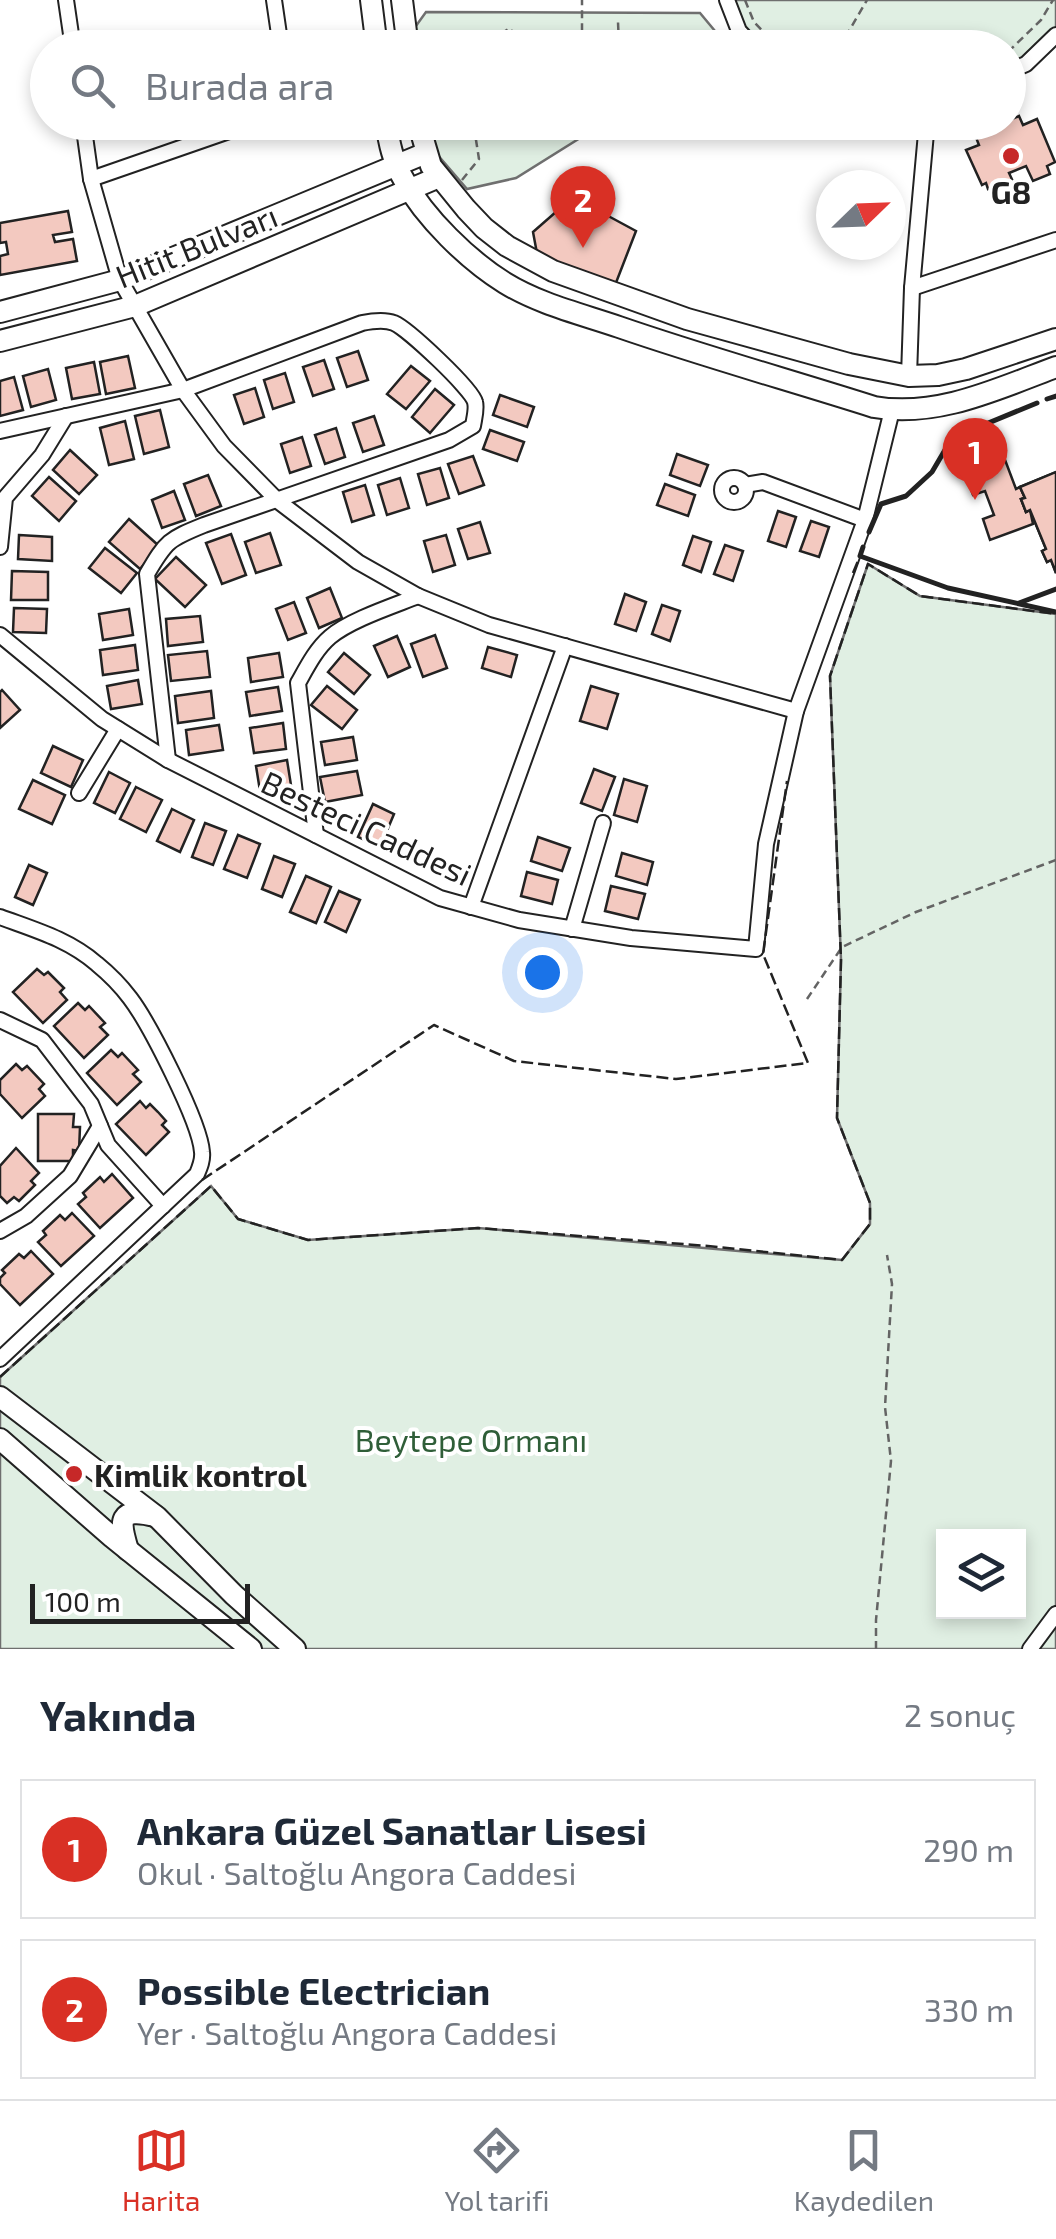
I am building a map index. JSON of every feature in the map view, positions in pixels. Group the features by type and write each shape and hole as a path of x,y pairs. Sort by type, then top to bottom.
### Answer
{"street":[{"path":"66,0 70,30"},
{"path":"274,0 278,30"},
{"path":"371,0 375,30"},
{"path":"402,0 406,30"},
{"path":"726,0 740,30"},
{"path":"1026,64 1056,35"},
{"path":"86,140 91,179 120,280 183,390 224,446 278,501 358,562 418,596 489,625 796,711 865,520 892,410 909,376 912,288 925,140"},
{"path":"91,179 203,140"},
{"path":"389,140 410,190 468,254 516,289 580,314 746,370 892,410 962,401 1056,368"},
{"path":"423,140 431,166 446,185 484,228 507,246 583,283 688,319 848,364 909,376 966,369 1056,338"},
{"name":"Hitit Bulvarı","path":"0,312 120,280 426,153"},
{"name":"Hitit Bulvarı","path":"0,342 134,306 410,190 446,185"},
{"path":"912,288 1056,240"},
{"path":"0,432 183,390 376,320 393,322 412,336 470,391 476,404 474,426 450,440 204,525 173,538 159,553 147,574 168,760"},
{"path":"0,547 4,498 42,456 66,416"},
{"path":"745,485 763,482 865,520"},
{"path":"316,835 298,684 309,662 331,636 418,596"},
{"name":"Besteci Caddesi","path":"0,635 102,718 168,760 440,898 519,920 631,938 756,949 766,844 796,711"},
{"path":"471,907 565,646"},
{"path":"79,793 118,729"},
{"path":"572,929 603,823"},
{"path":"0,917 62,939 97,964 130,998 161,1052 202,1150 202,1164 196,1174 0,1358"},
{"path":"0,1020 42,1040 91,1104 108,1145 163,1206"},
{"path":"0,1231 26,1216 70,1176 100,1126"},
{"path":"0,1397 157,1517 234,1595 295,1649"},
{"path":"0,1439 128,1550 252,1649"},
{"path":"128,1550 122,1520 136,1512 157,1517"},
{"path":"1030,1649 1056,1614"}],"path":[{"path":"582,0 582,30"},
{"path":"745,0 762,30"},
{"path":"850,30 866,0"},
{"path":"1026,35 1053,0"},
{"path":"618,22 618,30"},
{"path":"446,185 478,159 476,140"},
{"path":"807,999 842,947 916,912 1056,860"},
{"path":"876,1649 892,1462 885,1407 892,1284 887,1255"}],"green space":[{"path":"727,0 1056,0 1056,35 1026,59 1026,30 745,30"},
{"path":"426,12 700,13 714,30 413,30"},
{"path":"433,140 577,140 516,178 467,189 436,153"},
{"name":"Beytepe Ormanı","path":"868,564 920,596 1056,614 1056,1649 0,1649 0,1377 211,1186 238,1219 308,1240 478,1228 842,1260 870,1224 870,1203 837,1118 841,960 830,676"}],"building":[{"name":"G8","path":"1037,119 1055,162 1047,166 1050,174 1033,181 1026,166 1009,173 1016,188 999,196 995,186 988,189 986,183 982,185 966,150 979,145 977,140 1026,140 1026,124"},
{"path":"573,197 636,231 612,293 539,264 533,232"},
{"path":"68,211 72,232 53,235 55,242 73,239 77,261 0,275 0,256 8,254 6,242 0,243 0,223"},
{"path":"358,351 368,380 347,387 337,358"},
{"path":"128,356 135,388 106,394 100,362"},
{"path":"324,360 334,389 313,396 303,367"},
{"path":"94,362 100,394 72,399 66,368"},
{"path":"411,366 430,381 406,409 387,394"},
{"path":"48,369 56,400 31,407 23,376"},
{"path":"285,373 294,402 273,409 264,380"},
{"path":"14,377 23,410 0,416 0,381"},
{"path":"255,388 264,417 244,424 234,395"},
{"path":"435,389 454,405 430,433 412,417"},
{"path":"500,395 534,407 527,427 493,415"},
{"path":"160,410 169,447 144,454 135,416"},
{"path":"374,416 384,445 363,452 353,423"},
{"path":"125,421 134,459 109,465 100,428"},
{"path":"336,428 345,457 325,464 315,435"},
{"path":"490,430 524,442 517,461 483,449"},
{"path":"302,437 311,466 290,473 281,444"},
{"path":"999,444 1033,524 990,540 983,519 994,515 985,491 973,495 963,467 974,463 971,454"},
{"path":"70,450 97,475 79,494 53,470"},
{"path":"677,454 708,465 700,486 670,475"},
{"path":"473,456 484,485 459,494 448,464"},
{"path":"440,468 449,498 427,505 418,474"},
{"path":"1056,472 1056,573 1042,551 1046,549 1030,510 1026,512 1020,487"},
{"path":"1056,472 1056,573 1042,551 1046,549 1030,510 1026,512 1020,487"},
{"path":"208,475 221,506 196,516 184,484"},
{"path":"49,477 76,501 59,521 32,496"},
{"path":"400,478 409,508 387,515 378,485"},
{"path":"665,484 695,495 688,516 657,505"},
{"path":"365,485 374,515 352,522 343,492"},
{"path":"174,491 185,520 162,528 152,500"},
{"path":"778,511 796,517 786,547 768,541"},
{"path":"129,519 159,546 140,569 109,542"},
{"path":"811,521 829,527 819,557 800,551"},
{"path":"480,522 490,553 468,559 458,529"},
{"path":"270,533 281,565 256,573 245,542"},
{"path":"231,534 246,575 222,584 206,543"},
{"path":"19,535 52,537 52,561 18,559"},
{"path":"446,535 455,565 433,572 424,541"},
{"path":"693,536 711,542 701,572 683,565"},
{"path":"725,545 743,551 733,581 714,574"},
{"path":"105,548 137,573 121,593 89,568"},
{"path":"176,557 206,585 185,607 155,579"},
{"path":"12,571 48,572 48,600 11,600"},
{"path":"330,588 342,618 319,628 307,598"},
{"path":"625,594 646,602 636,631 615,624"},
{"path":"294,602 306,633 288,640 276,609"},
{"path":"662,605 680,611 670,641 652,634"},
{"path":"14,608 47,609 46,633 13,632"},
{"path":"129,609 133,635 103,640 99,614"},
{"path":"200,616 203,642 168,646 166,619"},
{"path":"435,635 447,668 423,677 411,644"},
{"path":"397,636 410,667 388,677 374,646"},
{"path":"135,645 138,670 103,675 100,650"},
{"path":"488,647 517,655 511,677 482,668"},
{"path":"207,651 210,677 171,681 168,655"},
{"path":"279,653 283,677 251,682 248,658"},
{"path":"344,653 370,675 354,694 328,672"},
{"path":"138,680 142,704 111,709 107,686"},
{"path":"327,686 357,710 342,729 311,705"},
{"path":"591,686 618,694 607,729 580,721"},
{"path":"278,687 282,711 250,716 246,692"},
{"path":"211,691 214,718 178,723 175,696"},
{"path":"0,692 20,710 0,728"},
{"path":"283,723 286,749 254,753 250,728"},
{"path":"219,725 223,750 189,755 186,730"},
{"path":"353,737 357,760 325,765 321,742"},
{"path":"53,746 83,760 71,787 41,773"},
{"path":"287,760 291,785 260,791 256,766"},
{"path":"594,769 615,777 602,811 581,803"},
{"path":"357,771 362,795 325,802 320,777"},
{"path":"109,772 130,783 115,813 94,803"},
{"path":"624,779 647,786 637,822 614,815"},
{"path":"33,780 65,795 52,824 19,809"},
{"path":"136,787 162,800 146,832 120,819"},
{"path":"373,804 394,814 380,847 358,837"},
{"path":"172,809 194,820 180,852 157,841"},
{"path":"205,823 226,831 213,865 192,857"},
{"path":"238,835 260,844 247,878 224,869"},
{"path":"538,837 570,848 562,871 531,861"},
{"path":"622,853 653,862 647,885 616,876"},
{"path":"274,856 295,864 282,897 262,889"},
{"path":"29,865 47,873 33,905 15,897"},
{"path":"527,872 558,880 552,904 521,896"},
{"path":"306,876 331,887 316,923 290,912"},
{"path":"611,886 645,894 638,919 605,911"},
{"path":"339,891 360,900 346,932 325,922"},
{"path":"37,969 44,975 48,972 64,988 60,992 67,1000 43,1023 13,992"},
{"path":"78,1003 85,1010 89,1006 105,1023 100,1027 108,1035 84,1058 54,1026"},
{"path":"111,1050 118,1057 122,1053 138,1070 133,1074 141,1082 117,1105 87,1073"},
{"path":"16,1064 22,1070 27,1066 44,1084 39,1089 45,1096 22,1118 0,1094 0,1080"},
{"path":"140,1101 158,1112 169,1132 146,1155 116,1124"},
{"path":"38,1114 74,1114 73,1127 80,1127 79,1151 73,1150 73,1161 38,1161"},
{"path":"16,1148 39,1173 31,1181 35,1185 19,1201 14,1197 7,1203 0,1196 0,1166"},
{"path":"112,1174 133,1198 100,1228 78,1204 86,1197 83,1193 100,1177 104,1182"},
{"path":"72,1213 94,1236 61,1266 38,1242 46,1235 43,1231 60,1215 65,1220"},
{"path":"31,1251 53,1274 20,1305 0,1284 0,1278 5,1273 2,1270 19,1254 24,1258"}],"fence":[{"path":"853,573 860,556 948,588 1028,606"},
{"path":"0,1377 211,1186 238,1219 308,1240 478,1228 842,1260 870,1224 870,1203 837,1118 841,960 830,676 868,564 920,596 1056,614"},
{"path":"202,1180 434,1025 514,1061 676,1079 808,1063 763,954 787,781"}],"wall":[{"path":"1047,399 1056,396"},
{"path":"869,532 881,504 906,496 932,472 952,438 1037,403"},
{"path":"863,547 860,556 948,588 1056,612"},
{"path":"1019,603 1056,589"}],"place":[{"name":"G8","path":"1011,156"},
{"name":"Possible Electrician","path":"583,248"},
{"name":"Ankara Güzel Sanatlar Lisesi","path":"975,500"},
{"name":"Kimlik kontrol","path":"74,1474"}]}
